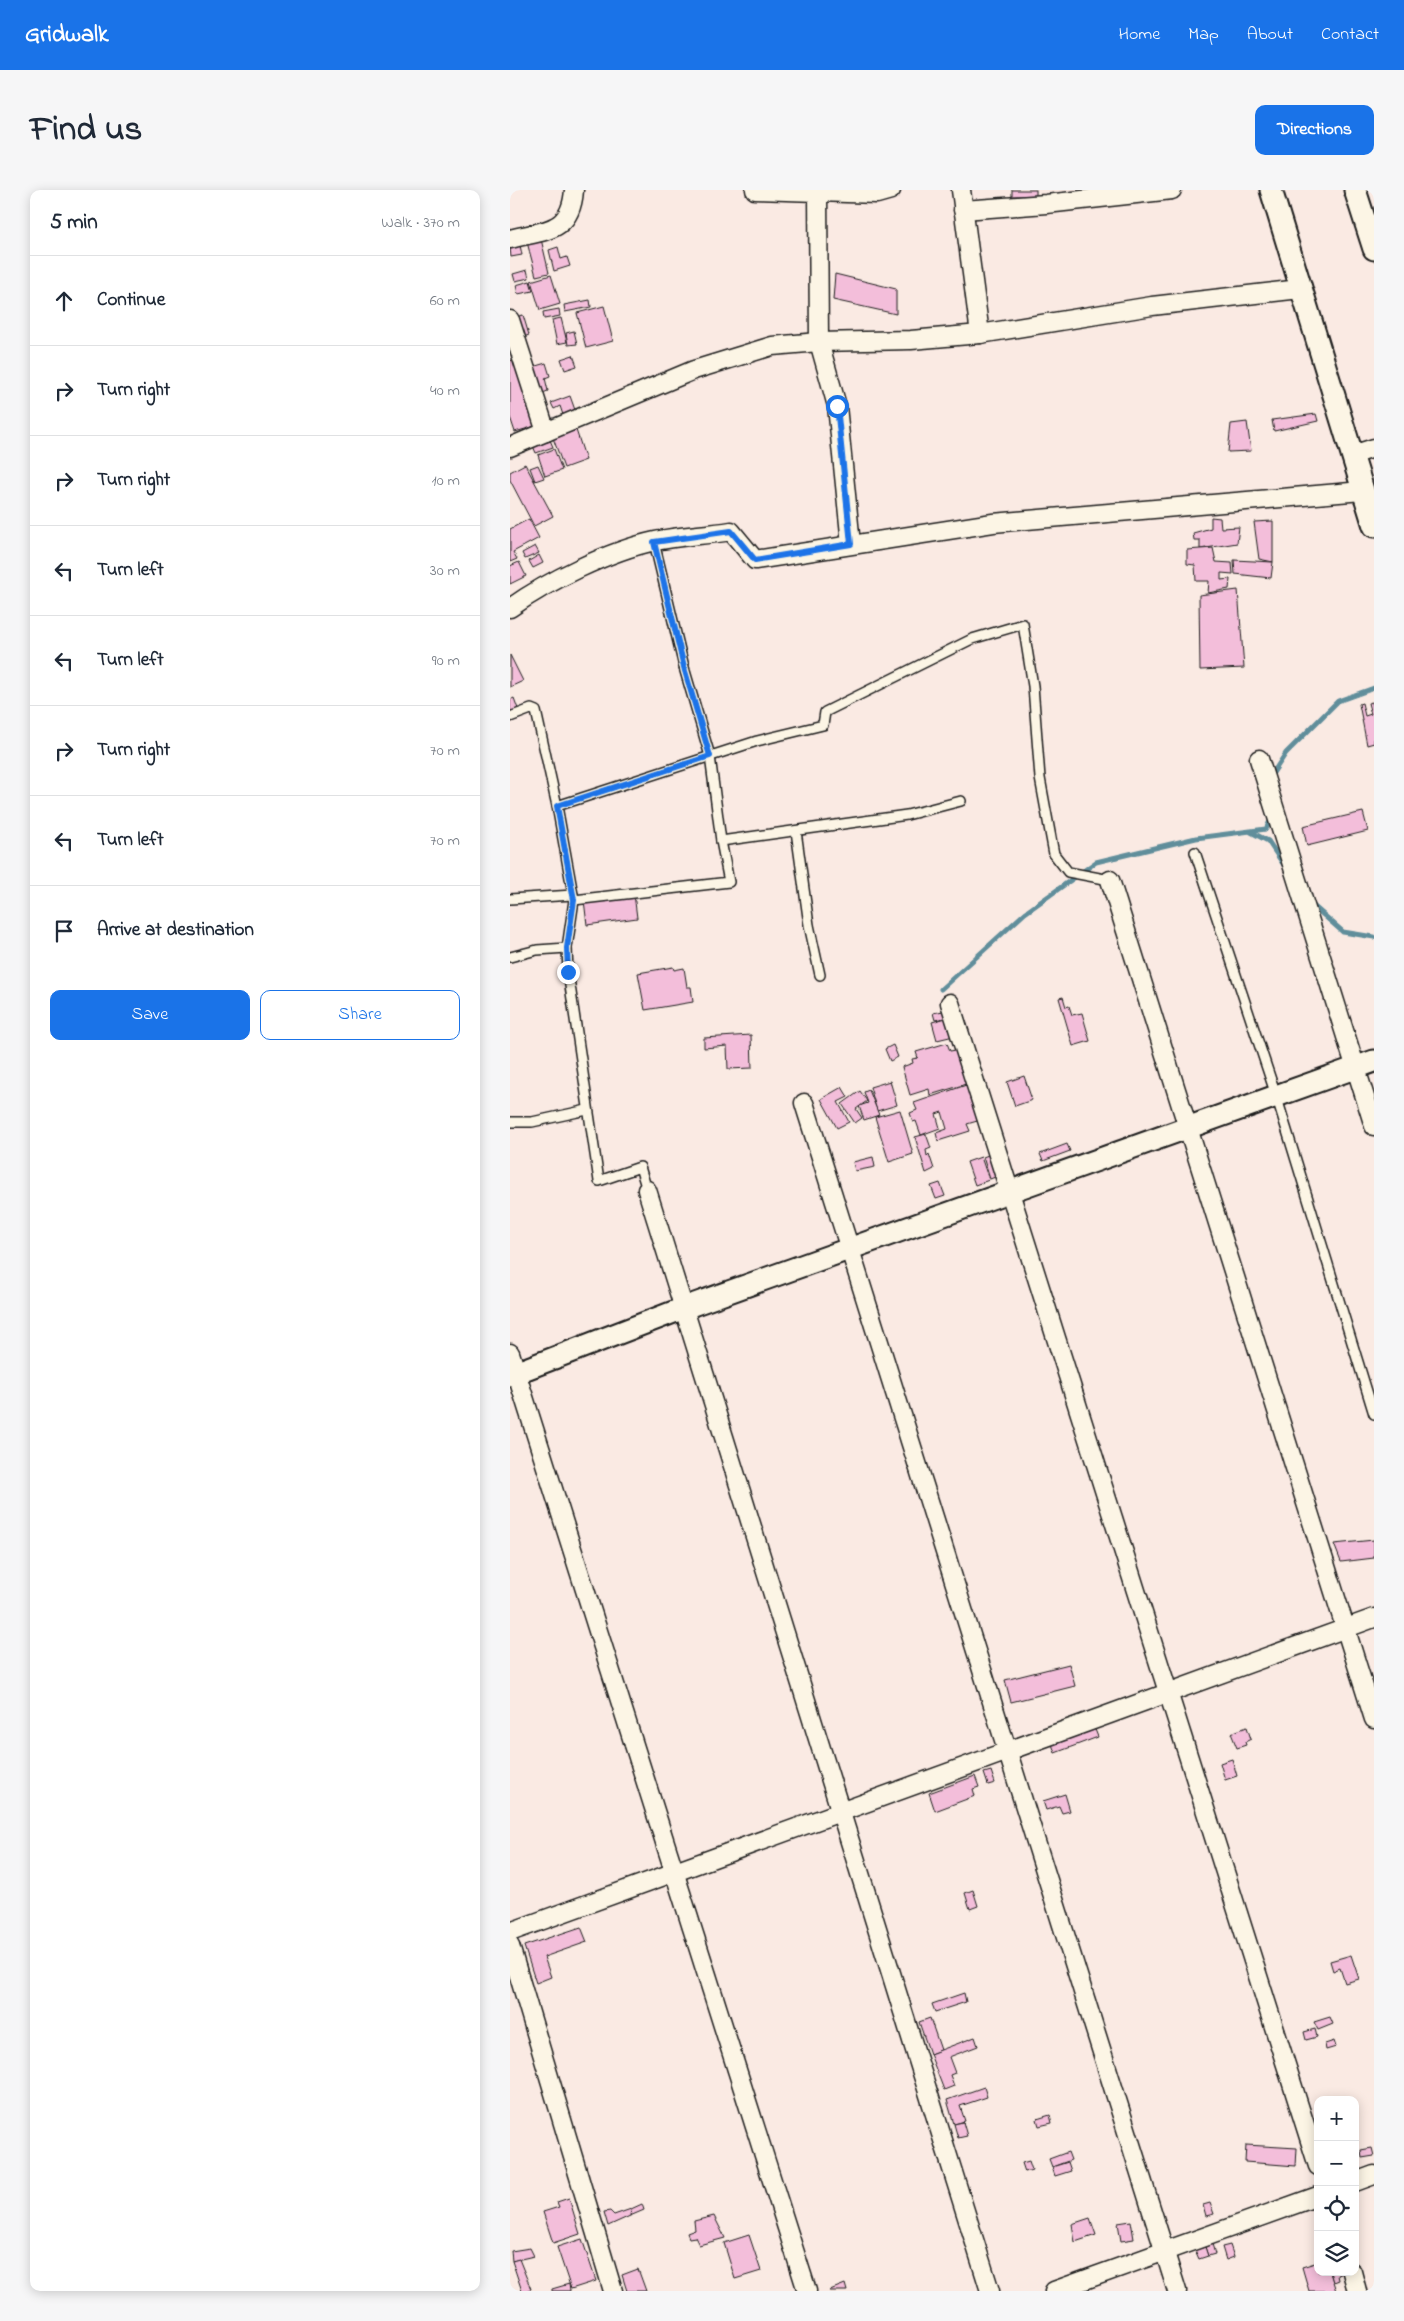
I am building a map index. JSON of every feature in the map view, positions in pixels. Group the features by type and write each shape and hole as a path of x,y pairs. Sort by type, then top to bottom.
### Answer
{"street":[{"path":"510,239 560,225 570,215 574,190"},
{"path":"755,190 877,194 891,190"},
{"path":"961,190 980,334"},
{"path":"963,210 1046,204 1172,190"},
{"path":"1271,190 1362,492 1374,526"},
{"path":"1355,190 1369,216 1374,249"},
{"path":"818,191 819,342 837,406 851,544"},
{"path":"510,447 694,370 772,346 819,342 911,340 980,334 1152,306 1300,289"},
{"path":"510,320 546,432"},
{"path":"1352,455 1374,448"},
{"path":"510,608 532,592 604,558 654,542 731,531 755,560 993,523 1362,492"},
{"path":"1259,759 1365,1064 1374,1126"},
{"path":"1110,880 1374,1719"},
{"path":"950,1003 1314,2153"},
{"path":"806,2291 512,1367 684,1308 1365,1064"},
{"path":"804,1103 1177,2291"},
{"path":"647,1190 990,2291"},
{"path":"510,1932 1374,1618"},
{"path":"510,1946 613,2291"},
{"path":"1359,2181 1374,2176"},
{"path":"1054,2291 1314,2197"},
{"path":"1353,2276 1358,2291"}],"lane":[{"path":"510,899 573,897 729,882 721,841 710,756 685,671 654,542"},
{"path":"557,806 757,741 823,725 825,712 972,639 1023,624 1032,686 1040,778 1054,854 1068,872 1110,880"},
{"path":"510,717 531,710 536,711 557,806 573,897 567,948 568,972 599,1181 640,1167 647,1190"},
{"path":"721,841 907,815 961,801"},
{"path":"796,831 809,925 820,975"},
{"path":"1195,852 1276,1095 1374,1414"},
{"path":"510,957 537,950 567,948"},
{"path":"510,1122 532,1122 587,1110"}],"building":[{"path":"1012,190 1036,190 1036,196 1012,196"},
{"path":"541,239 549,273 536,276 527,242"},
{"path":"520,245 522,255 511,257 510,247"},
{"path":"558,247 561,259 567,257 570,266 554,271 549,250"},
{"path":"527,270 529,278 515,281 513,274"},
{"path":"835,274 896,289 896,314 833,300"},
{"path":"551,275 560,304 540,310 531,281"},
{"path":"530,281 533,291 518,294 516,285"},
{"path":"590,300 591,307 565,312 564,305"},
{"path":"604,306 613,341 586,348 577,313"},
{"path":"559,309 560,316 544,319 543,312"},
{"path":"523,315 529,335 521,338 515,317"},
{"path":"561,318 567,342 557,344 552,320"},
{"path":"574,331 577,344 568,345 566,333"},
{"path":"573,355 577,366 565,370 561,359"},
{"path":"517,358 539,425 515,432 510,417 510,361"},
{"path":"546,363 550,376 545,378 548,391 537,395 529,368"},
{"path":"570,396 575,410 563,415 560,406 554,409 551,403"},
{"path":"1316,414 1318,421 1274,431 1272,420"},
{"path":"1247,422 1251,451 1228,452 1231,424"},
{"path":"576,430 586,460 564,468 553,438"},
{"path":"550,440 553,447 536,453 533,446"},
{"path":"554,449 562,470 545,476 538,455"},
{"path":"525,464 553,516 534,526 510,480 510,472"},
{"path":"538,465 544,478 535,481 530,468"},
{"path":"1211,517 1220,518 1221,528 1239,527 1237,543 1200,549 1200,540 1194,540 1193,533 1211,528"},
{"path":"529,519 539,538 513,552 517,559 510,562 510,529"},
{"path":"1273,521 1273,562 1259,559 1254,522"},
{"path":"535,546 539,553 525,559 522,553"},
{"path":"1213,548 1216,562 1232,563 1233,574 1221,573 1221,580 1230,579 1229,589 1208,593 1209,581 1196,581 1195,565 1187,564 1187,550"},
{"path":"539,555 543,563 533,568 529,561"},
{"path":"1234,560 1273,562 1271,578 1235,574"},
{"path":"519,562 526,576 510,584 510,566"},
{"path":"1238,590 1244,668 1200,670 1199,595"},
{"path":"510,655 523,681 510,687"},
{"path":"514,698 518,709 510,712 510,700"},
{"path":"1372,702 1374,709 1374,743 1367,745 1359,704 1362,703 1365,716 1371,714 1368,703"},
{"path":"1363,812 1368,831 1307,846 1303,826"},
{"path":"634,894 637,918 587,925 584,900"},
{"path":"673,967 674,970 684,968 687,987 691,987 693,1002 645,1010 638,973"},
{"path":"1063,997 1066,1007 1069,1006 1072,1015 1082,1013 1090,1041 1073,1046 1059,998"},
{"path":"948,1010 953,1016 935,1020 933,1013"},
{"path":"953,1016 958,1035 937,1040 932,1022"},
{"path":"751,1035 752,1068 728,1069 727,1046 704,1048 704,1038"},
{"path":"947,1043 950,1051 956,1050 966,1084 930,1095 929,1089 910,1095 902,1067 913,1063 912,1059 918,1058 916,1052"},
{"path":"893,1045 898,1057 890,1061 885,1049"},
{"path":"1024,1076 1032,1100 1015,1106 1007,1082"},
{"path":"890,1081 897,1105 877,1111 870,1087"},
{"path":"972,1083 984,1119 967,1124 970,1131 938,1141 936,1133 947,1129 942,1112 936,1114 940,1128 921,1135 916,1121 913,1122 910,1113 917,1110 914,1103"},
{"path":"842,1087 848,1097 838,1102 849,1122 837,1128 821,1099"},
{"path":"869,1090 879,1115 864,1120 859,1106 868,1103 864,1092"},
{"path":"860,1091 867,1101 856,1109 862,1118 855,1123 842,1104"},
{"path":"900,1110 913,1154 889,1162 875,1117"},
{"path":"926,1134 931,1148 926,1150 927,1156 929,1154 934,1169 926,1173 915,1137"},
{"path":"1067,1144 1070,1151 1043,1161 1040,1154"},
{"path":"996,1152 1003,1174 990,1179 983,1157"},
{"path":"873,1157 875,1167 855,1171 853,1162"},
{"path":"981,1157 989,1180 975,1185 967,1162"},
{"path":"940,1183 945,1196 936,1199 931,1186"},
{"path":"1374,1540 1374,1558 1341,1562 1334,1544"},
{"path":"1069,1664 1075,1686 1011,1702 1005,1680"},
{"path":"1094,1727 1098,1737 1055,1753 1052,1744"},
{"path":"1247,1727 1251,1739 1245,1742 1246,1745 1237,1748 1231,1733"},
{"path":"1232,1759 1237,1776 1225,1780 1220,1763"},
{"path":"991,1771 995,1783 988,1785 984,1773"},
{"path":"975,1776 979,1787 973,1789 975,1796 935,1811 929,1793"},
{"path":"1065,1794 1070,1811 1062,1813 1059,1806 1046,1810 1043,1801"},
{"path":"973,1890 978,1906 970,1909 965,1893"},
{"path":"581,1927 587,1942 544,1957 551,1977 536,1983 524,1946"},
{"path":"1351,1955 1359,1979 1345,1983 1340,1968 1333,1971 1330,1961"},
{"path":"964,1993 966,2002 935,2012 932,2004"},
{"path":"1330,2017 1333,2024 1318,2030 1314,2022"},
{"path":"930,2018 941,2050 930,2054 919,2022"},
{"path":"1315,2029 1317,2037 1306,2040 1304,2032"},
{"path":"975,2037 978,2046 949,2057 955,2073 950,2075 954,2086 944,2090 930,2054"},
{"path":"1334,2041 1336,2047 1326,2050 1325,2044"},
{"path":"984,2087 987,2097 960,2106 965,2121 954,2124 947,2100"},
{"path":"1050,2115 1052,2123 1039,2126 1037,2119"},
{"path":"963,2122 967,2136 958,2138 954,2124"},
{"path":"1246,2145 1297,2148 1296,2166 1245,2162"},
{"path":"1372,2148 1374,2156 1362,2158 1361,2150"},
{"path":"1068,2152 1071,2160 1052,2167 1049,2159"},
{"path":"1029,2161 1032,2170 1025,2172 1022,2163"},
{"path":"1068,2162 1071,2171 1055,2176 1052,2167"},
{"path":"569,2198 580,2234 553,2243 543,2212 559,2207 557,2202"},
{"path":"1210,2203 1214,2214 1206,2216 1203,2205"},
{"path":"642,2204 644,2210 630,2216 631,2209"},
{"path":"631,2209 630,2216 608,2226 604,2212 610,2211 614,2215"},
{"path":"714,2216 725,2238 699,2245 695,2237 689,2238 687,2233 695,2230 694,2221"},
{"path":"1090,2218 1096,2235 1075,2242 1072,2224"},
{"path":"1131,2221 1134,2239 1121,2241 1118,2223"},
{"path":"749,2235 761,2271 735,2279 724,2243"},
{"path":"582,2239 596,2281 571,2289 557,2247"},
{"path":"1212,2244 1215,2254 1208,2256 1205,2247"},
{"path":"1230,2245 1234,2257 1226,2260 1222,2247"},
{"path":"1205,2247 1208,2256 1199,2259 1195,2250"},
{"path":"530,2248 534,2256 512,2261 511,2251"},
{"path":"519,2259 531,2289 526,2291 522,2291 512,2261"},
{"path":"1314,2263 1314,2276 1331,2276 1336,2291 1309,2291 1302,2267"},
{"path":"638,2269 646,2291 627,2291 622,2275"},
{"path":"1331,2276 1337,2276 1338,2280 1333,2282"},
{"path":"569,2284 570,2291 552,2291 552,2289"},
{"path":"845,2284 847,2291 830,2291 830,2290"}],"waterway":[{"path":"1271,778 1286,753 1338,701 1374,688"},
{"path":"941,989 1025,913 1096,862 1196,838 1266,829 1272,817"},
{"path":"1251,832 1268,841 1286,868"},
{"path":"1311,904 1343,932 1374,937"}],"route":[{"path":"568,972 567,948 574,900 557,806 710,756 685,671 654,542 731,531 755,560 851,544 837,406"}]}
